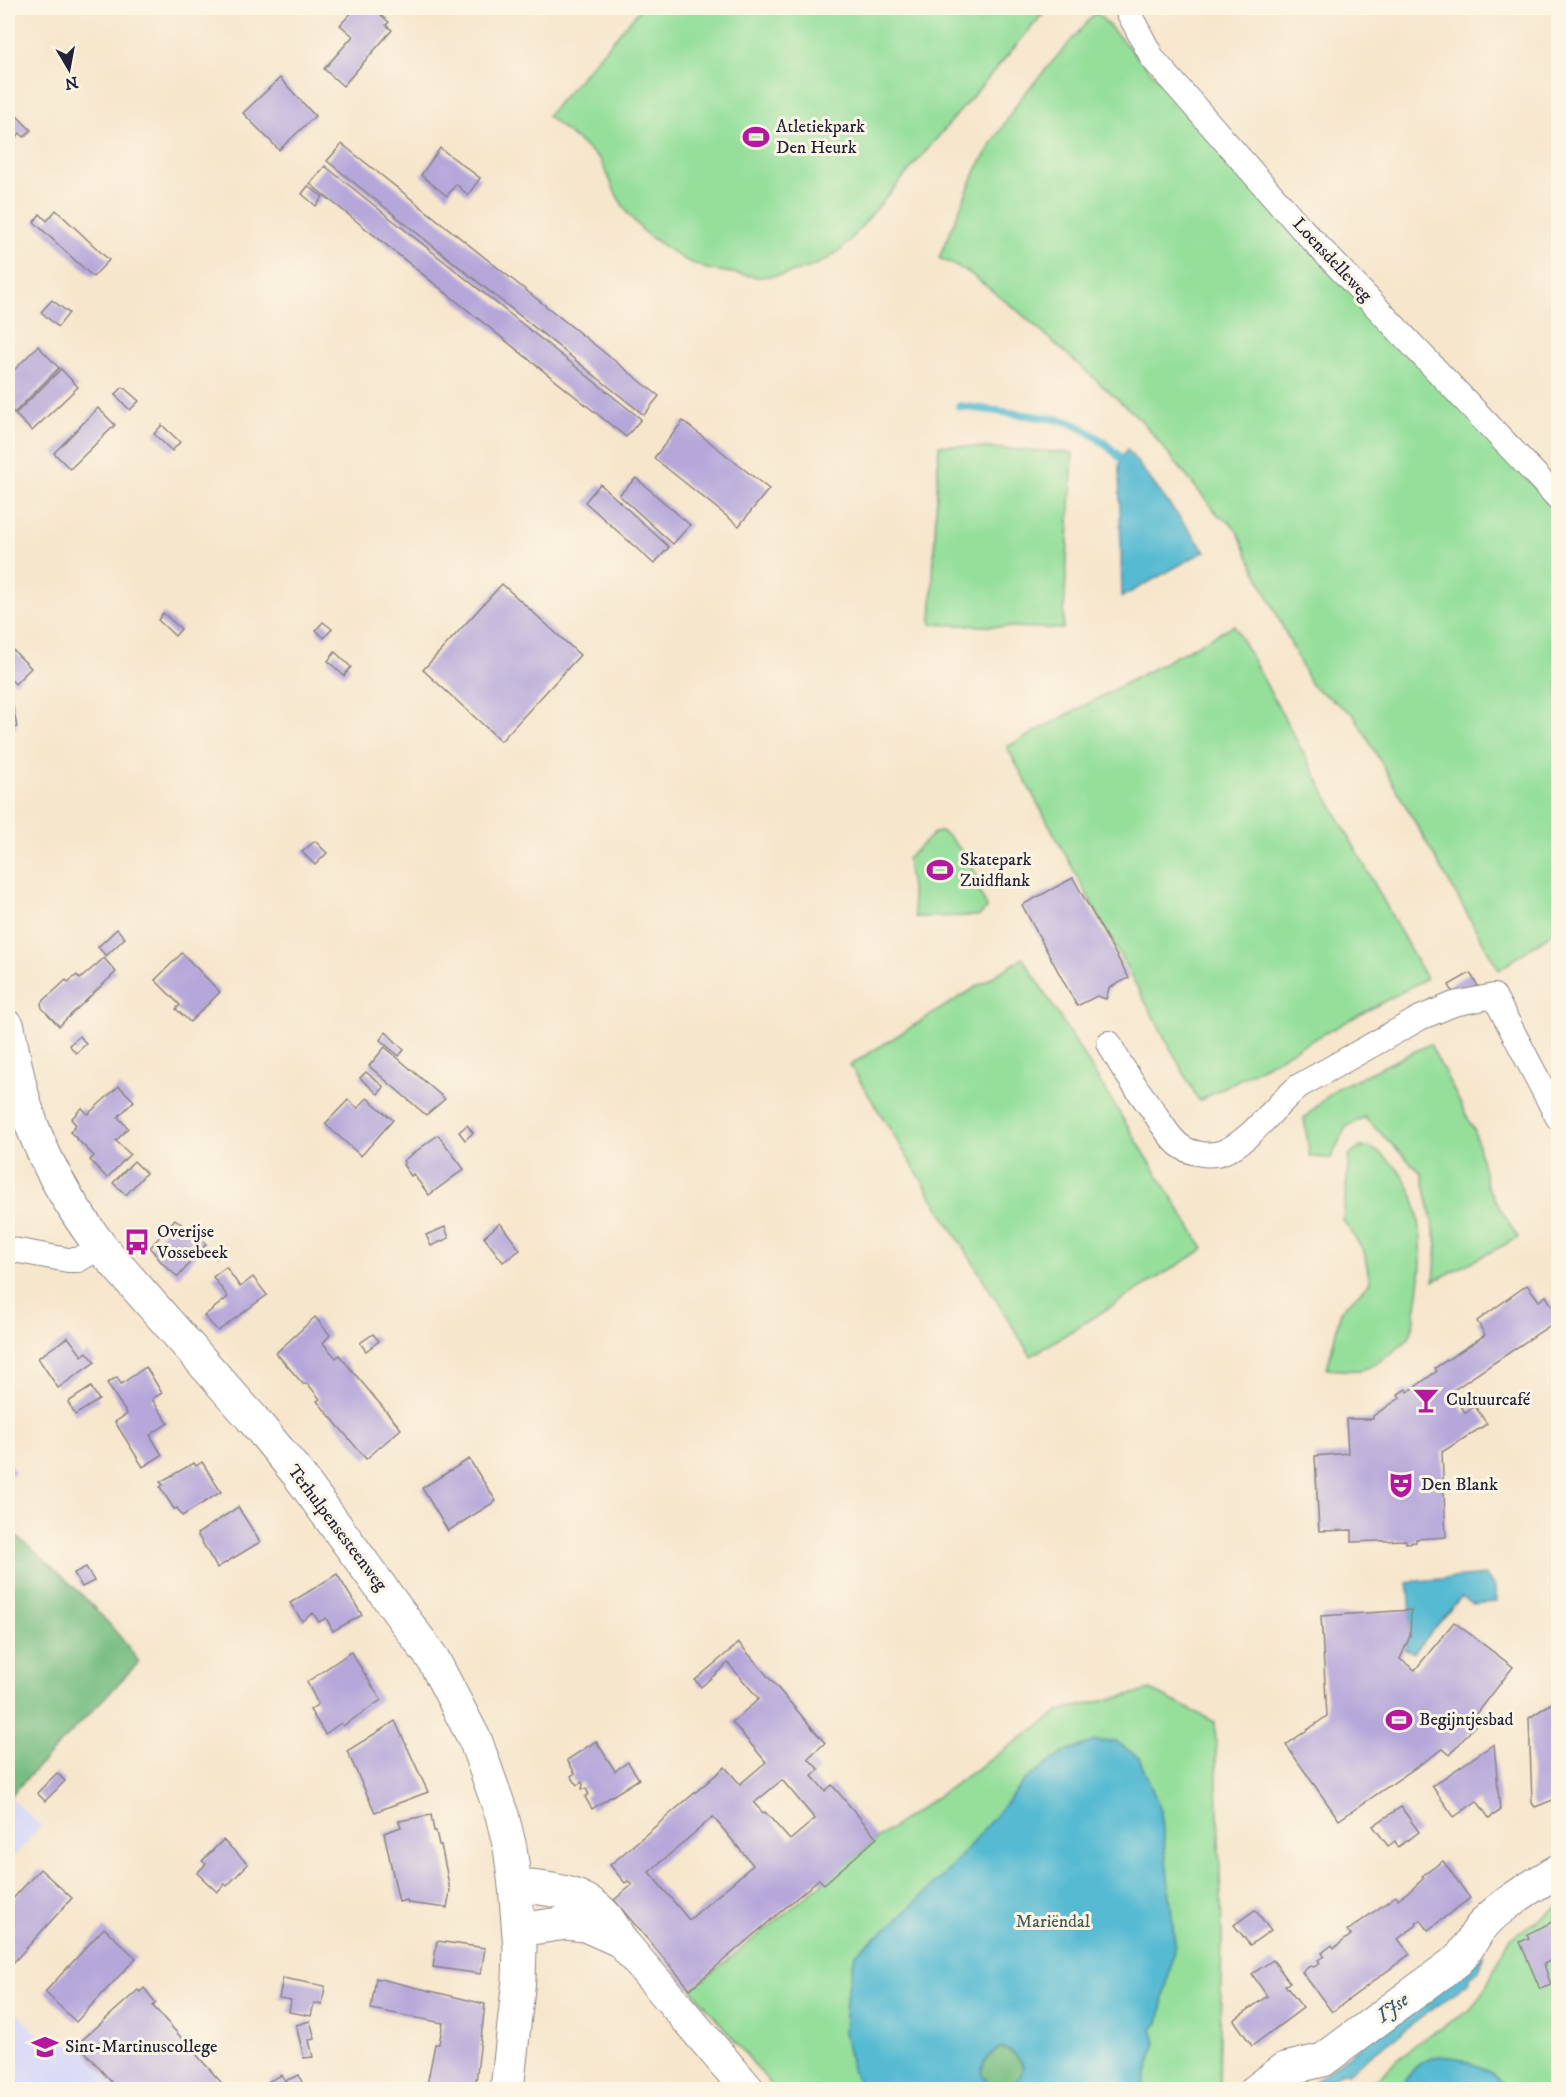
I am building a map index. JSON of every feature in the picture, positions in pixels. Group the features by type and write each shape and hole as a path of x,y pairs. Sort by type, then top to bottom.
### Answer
{"main road":[{"name":"Terhulpensesteenweg","path":"8,1029 21,1090 33,1127 67,1198 101,1247 251,1417 298,1474 433,1659 476,1743 502,1815 510,1848 515,1885 519,1930 519,1978 507,2090"},
{"path":"1257,2090 1285,2069 1323,2060 1457,1961 1468,1950 1482,1926 1520,1894 1558,1871"},
{"path":"515,1885 571,1893 591,1903 606,1917 621,1941 748,2090"},
{"path":"519,1930 566,1923 585,1925 621,1941"}],"street":[{"name":"Loensdelleweg","path":"1126,8 1153,59 1302,229 1558,498"},
{"path":"1109,1043 1123,1069 1179,1145 1190,1151 1204,1154 1222,1153 1245,1138 1299,1086 1420,1018 1454,1004 1494,996 1558,1118"},
{"path":"8,1249 78,1260 101,1247"}],"shaded area":[{"path":"8,1795 41,1826 8,1863"},
{"name":"Sint-Martinuscollege","path":"8,2004 44,2040 83,2047 82,2049 118,2089 8,2089"}],"green space":[{"name":"Atletiekpark Den Heurk","path":"641,8 1048,8 844,247 828,259 808,268 783,275 757,277 707,269 683,259 646,234 628,214 600,159 547,116"},
{"path":"1096,12 1558,512 1558,929 1499,970 1354,715 1311,685 1234,527 1218,515 1142,421 1018,311 968,272 939,258 977,168 1020,99"},
{"path":"939,445 1073,453 1063,629 931,624"},
{"path":"1234,625 1426,979 1199,1101 1007,747"},
{"name":"Skatepark Zuidflank","path":"941,832 958,846 977,876 979,891 986,909 979,916 915,917 907,859 934,833"},
{"path":"1023,958 1204,1249 1031,1356 850,1065"},
{"path":"1430,1044 1475,1132 1487,1186 1518,1238 1434,1281 1437,1244 1422,1174 1364,1117 1346,1127 1331,1158 1310,1157 1304,1118 1336,1089"},
{"path":"1360,1147 1378,1152 1387,1159 1410,1189 1420,1228 1419,1288 1412,1331 1405,1342 1388,1356 1364,1369 1327,1369 1341,1311 1370,1282 1364,1251 1343,1220 1349,1156"},
{"path":"8,1529 61,1575 94,1608 139,1662 9,1797 8,1795"},
{"name":"Mariëndal","path":"1151,1690 1215,1722 1222,1932 1219,2089 776,2089 772,2086 692,1989 883,1834 1062,1710"},
{"path":"1558,1907 1558,2089 1333,2090 1361,2085 1377,2079 1418,2042 1470,2010 1486,1987 1508,1940"},
{"path":"999,2048 1015,2055 1023,2068 1016,2081 999,2087 988,2082 981,2073 987,2058"}],"water":[{"path":"1127,449 1205,551 1122,597 1119,465"},
{"path":"1485,1575 1495,1587 1496,1602 1473,1604 1461,1597 1414,1653 1405,1650 1411,1616 1408,1582"},
{"path":"1096,1741 1117,1742 1139,1758 1161,1811 1175,1944 1159,2023 1152,2029 1156,2042 1143,2089 863,2089 852,2071 844,2033 846,1997 855,1954 898,1919 950,1869 1026,1779 1066,1751","holes":["1000,2048 1019,2059 1023,2068 1016,2081 999,2087 988,2082 981,2073 990,2055"]},
{"path":"1484,1955 1478,1971 1469,1977 1469,1982 1347,2073 1342,2072 1333,2079 1314,2081"},
{"path":"1439,2056 1458,2058 1492,2072 1507,2089 1402,2089 1420,2063"}],"building":[{"path":"356,8 372,8 389,22 386,25 392,30 343,86 324,69 353,36 340,25"},
{"path":"280,78 315,116 279,150 243,113"},
{"path":"8,107 31,130 24,137 20,133 8,147"},
{"path":"342,144 659,396 644,415 327,161"},
{"path":"440,148 480,178 468,195 456,184 447,196 421,175"},
{"path":"325,166 641,419 626,437 310,184"},
{"path":"308,186 323,197 316,206 302,194"},
{"path":"56,210 109,260 93,277 34,222 40,214 47,221"},
{"path":"52,300 69,313 58,327 41,312"},
{"path":"38,346 59,368 14,413 8,406 8,376"},
{"path":"61,369 78,387 32,431 15,414"},
{"path":"123,387 139,401 130,410 115,395"},
{"path":"98,408 115,425 70,469 54,453"},
{"path":"683,421 769,489 739,526 654,458"},
{"path":"162,425 180,442 172,451 154,434"},
{"path":"636,478 690,525 673,544 619,495"},
{"path":"600,484 669,547 654,564 585,502"},
{"path":"502,584 580,655 501,741 423,670"},
{"path":"163,613 181,629 175,636 158,620"},
{"path":"323,622 332,629 324,638 316,630"},
{"path":"10,647 31,668 15,684 8,676 8,649"},
{"path":"335,652 351,667 344,676 328,661"},
{"path":"12,702 17,727 8,730 8,703"},
{"path":"315,841 327,853 315,865 302,852"},
{"path":"1073,878 1129,978 1109,988 1106,999 1097,996 1077,1006 1022,905"},
{"path":"117,929 125,938 106,956 98,947"},
{"path":"182,953 220,992 190,1022 176,1009 180,1005 155,980"},
{"path":"104,958 116,972 59,1026 42,1008 41,1003 66,980 68,982 77,975 80,979"},
{"path":"1470,973 1478,986 1456,998 1449,985"},
{"path":"386,1032 404,1050 399,1056 380,1040"},
{"path":"80,1036 86,1044 76,1053 69,1045"},
{"path":"385,1047 445,1099 426,1115 369,1066"},
{"path":"366,1072 384,1087 378,1094 360,1078"},
{"path":"119,1086 134,1101 118,1117 128,1128 116,1141 130,1154 107,1178 90,1160 94,1156 70,1132 76,1125 71,1119 82,1108 88,1114"},
{"path":"367,1098 393,1120 361,1156 325,1124 348,1100 358,1108"},
{"path":"467,1125 473,1133 465,1140 459,1132"},
{"path":"438,1135 464,1169 429,1195 413,1174 411,1176 403,1165 405,1163 403,1161"},
{"path":"134,1161 146,1173 126,1195 113,1183"},
{"path":"175,1219 206,1244 178,1277 150,1248"},
{"path":"500,1223 520,1250 503,1262 484,1237"},
{"path":"445,1227 449,1238 431,1246 426,1235"},
{"path":"226,1267 240,1287 253,1277 267,1295 218,1331 204,1316 228,1297 213,1277"},
{"path":"1527,1285 1539,1301 1546,1296 1558,1315 1558,1320 1452,1391 1465,1413 1475,1406 1487,1424 1442,1452 1446,1537 1416,1539 1416,1542 1406,1543 1406,1540 1352,1542 1352,1530 1319,1531 1315,1456 1348,1453 1346,1419 1373,1419 1373,1416 1400,1398 1398,1394 1406,1389 1408,1392 1437,1371 1435,1368 1485,1335 1477,1321"},
{"path":"315,1317 330,1335 323,1343 336,1358 339,1355 401,1429 366,1459 317,1401 320,1399 308,1384 303,1384 276,1353"},
{"path":"373,1334 379,1341 366,1351 360,1343"},
{"path":"68,1337 82,1356 87,1352 95,1362 58,1388 38,1358"},
{"path":"146,1367 162,1393 152,1399 168,1423 150,1435 162,1455 143,1467 115,1422 127,1414 107,1383 117,1377 121,1384"},
{"path":"91,1387 99,1400 75,1415 68,1402"},
{"path":"469,1459 496,1501 448,1531 422,1488"},
{"path":"8,1462 15,1472 8,1478"},
{"path":"202,1462 221,1492 182,1516 177,1508 174,1509 160,1487 163,1485 160,1482 194,1463 196,1466"},
{"path":"238,1507 260,1542 217,1568 197,1534"},
{"path":"86,1567 94,1581 82,1587 74,1573"},
{"path":"337,1574 362,1615 333,1631 326,1618 319,1622 313,1613 302,1621 290,1603"},
{"name":"Begijntjesbad","path":"1411,1610 1410,1636 1400,1659 1415,1670 1454,1622 1513,1667 1473,1719 1478,1722 1450,1755 1443,1749 1339,1820 1286,1745 1327,1716 1321,1616"},
{"path":"739,1643 825,1743 808,1758 819,1770 812,1776 825,1791 832,1785 877,1838 824,1884 819,1879 690,1989 614,1900 632,1885 628,1881 625,1883 610,1865 725,1767 740,1784 766,1762 732,1722 759,1699 728,1663 701,1687 695,1680","holes":["782,1780 815,1819 790,1840 754,1803","713,1817 753,1865 689,1920 649,1872"]},
{"path":"351,1652 381,1700 343,1726 341,1723 325,1734 310,1710 318,1704 307,1682"},
{"path":"1558,1699 1558,1798 1535,1807 1532,1803 1529,1718"},
{"path":"395,1721 428,1792 375,1812 347,1751"},
{"path":"596,1741 615,1771 628,1762 639,1779 592,1809 585,1797 589,1794 586,1789 582,1789 582,1782 577,1785 571,1776 575,1773 567,1760"},
{"path":"1494,1744 1500,1811 1489,1818 1477,1801 1454,1817 1432,1786"},
{"path":"57,1773 65,1781 45,1801 37,1793"},
{"path":"1401,1807 1419,1832 1398,1847 1395,1841 1388,1846 1373,1826"},
{"path":"431,1815 434,1831 441,1845 450,1891 447,1908 408,1903 407,1900 399,1902 384,1833 401,1827 399,1821"},
{"path":"223,1840 248,1864 227,1886 225,1884 217,1892 197,1873 206,1864 202,1861"},
{"path":"1443,1861 1470,1898 1428,1930 1421,1920 1416,1923 1417,1925 1398,1939 1410,1954 1332,2012 1302,1972 1320,1963 1318,1960 1324,1956 1322,1953 1332,1945 1334,1948 1351,1935 1347,1931 1396,1896 1398,1899 1412,1889 1424,1878 1422,1876"},
{"path":"40,1869 72,1898 13,1963 8,1958 8,1904"},
{"path":"1255,1910 1271,1930 1250,1945 1234,1925"},
{"path":"1555,1921 1558,1927 1558,1957 1544,1964 1551,1985 1540,1989 1520,1942 1529,1938 1527,1934"},
{"path":"104,1928 136,1958 76,2022 45,1992"},
{"path":"437,1941 485,1948 481,1974 433,1967"},
{"path":"1273,1960 1290,1983 1285,1985 1303,2008 1252,2046 1234,2020 1267,1996 1252,1974"},
{"path":"283,1978 325,1986 322,2005 314,2003 311,2016 289,2012 291,2000 279,1998"},
{"path":"376,1978 485,2004 475,2090 426,2090 435,2044 439,2044 443,2023 371,2009"},
{"path":"144,1988 156,2003 153,2006 228,2090 118,2090 82,2048 80,2042 138,1990 140,1992"},
{"path":"310,2021 315,2039 309,2040 313,2057 304,2058 296,2025"},
{"path":"282,2075 285,2081 299,2075 305,2090 273,2090 269,2081"}],"waterway":[{"path":"959,406 1062,420 1094,436 1122,459"}],"place":[{"name":"Atletiekpark Den Heurk","path":"756,137"},
{"name":"Skatepark Zuidflank","path":"940,870"},
{"name":"Overijse Vossebeek","path":"137,1242"},
{"name":"Cultuurcafé","path":"1426,1400"},
{"name":"Den Blank","path":"1401,1485"},
{"name":"Begijntjesbad","path":"1399,1720"},
{"name":"Sint-Martinuscollege","path":"45,2047"}],"water label":[{"name":"IJse","path":"1393,2008"}]}
